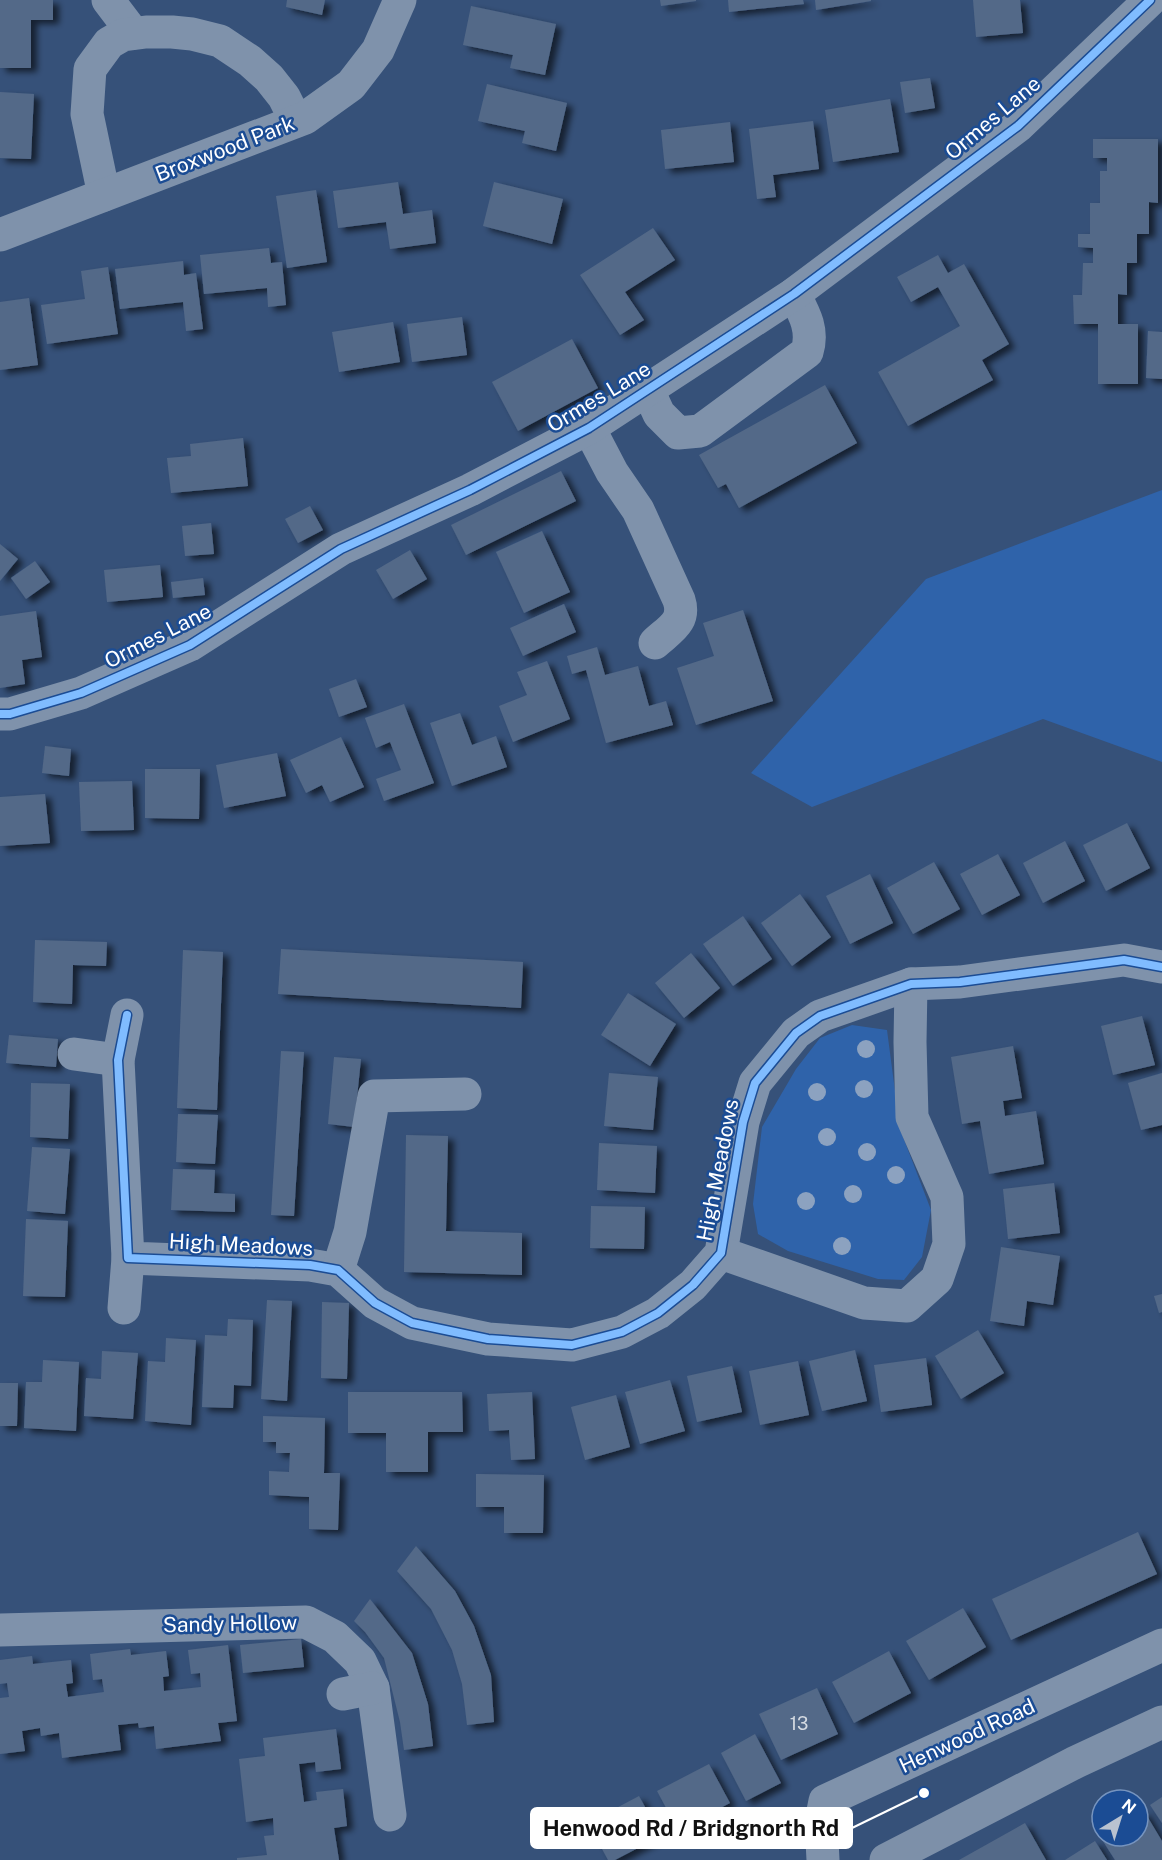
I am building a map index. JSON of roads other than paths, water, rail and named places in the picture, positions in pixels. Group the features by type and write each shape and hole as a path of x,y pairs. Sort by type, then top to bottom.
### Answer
{"main road":[{"path":"886,1860 1076,1762 1162,1722"}],"street":[{"path":"108,0 134,33"},
{"name":"Broxwood Park","path":"0,235 305,118 351,85 378,50 400,0"},
{"name":"Ormes Lane","path":"0,714 10,714 81,693 190,645 341,549 470,490 589,428 794,294 1018,126 1150,0"},
{"path":"104,195 87,114 90,69 110,43 123,35 172,32 220,41 250,61 269,78 284,97 296,121"},
{"path":"648,390 659,414 678,433 700,431 807,352 811,340 808,322 794,294"},
{"path":"589,428 612,472 638,510 679,600 682,610 679,621 655,643"},
{"name":"High Meadows","path":"128,1258 310,1265 338,1270 375,1303 412,1323 488,1339 572,1345 622,1332 658,1313 693,1285 721,1253 742,1122 755,1083 796,1034 820,1016 911,984 960,982 1124,960 1162,968"},
{"name":"High Meadows","path":"721,1253 864,1303 907,1306 937,1279 949,1244 947,1197 912,1117 911,984"},
{"path":"124,1308 128,1258 118,1060 127,1015"},
{"path":"74,1054 118,1060"},
{"name":"High Meadows","path":"338,1270 350,1232 374,1096 465,1094"},
{"name":"Sandy Hollow","path":"0,1630 306,1622 335,1637 360,1661 358,1691 390,1815"},
{"name":"Henwood Road","path":"823,1860 821,1821 825,1801 1162,1645"}],"place":[{"name":"Henwood Rd / Bridgnorth Rd","path":"924,1793"}]}
